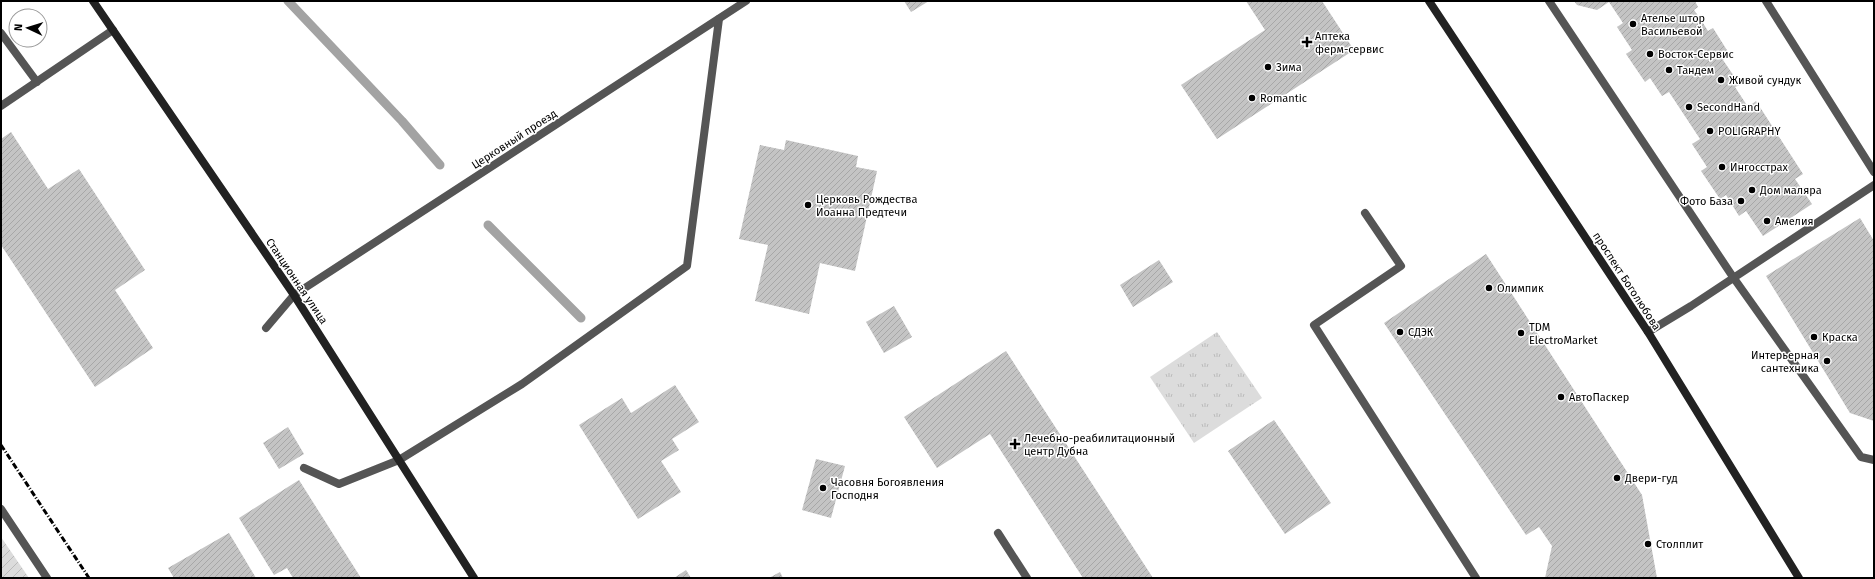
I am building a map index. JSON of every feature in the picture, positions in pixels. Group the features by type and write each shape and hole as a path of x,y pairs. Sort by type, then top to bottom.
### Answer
{"main road":[{"name":"Станционная улица","path":"92,1 294,295 474,578"},
{"name":"проспект Боголюбова","path":"1429,1 1648,332 1799,578"}],"street":[{"name":"Церковный проезд","path":"266,328 294,295 746,1"},
{"path":"1549,1 1733,277 1861,457 1874,460"},
{"path":"1766,1 1874,172"},
{"path":"304,468 340,484 399,460 522,384 687,266 719,19"},
{"path":"1,106 113,30"},
{"path":"1,33 37,82"},
{"path":"1648,332 1691,306 1874,185"},
{"path":"1365,213 1401,266 1314,325 1476,578"},
{"path":"1,509 47,578"},
{"path":"998,533 1027,578"}],"green space":[{"path":"1217,332 1262,398 1194,443 1150,377"},
{"path":"1,537 29,578 1,578"}],"building":[{"path":"904,1 929,1 911,12"},
{"name":"Зима","path":"1246,1 1322,1 1354,50 1217,139 1181,85 1265,30"},
{"path":"1574,1 1695,1 1698,7 1694,10 1708,31 1713,28 1730,55 1723,60 1740,85 1735,87 1748,107 1756,101 1803,174 1795,179 1812,204 1763,236 1746,211 1739,216 1726,195 1720,199 1701,171 1707,167 1692,144 1700,139 1669,92 1662,96 1650,78 1645,82 1626,54 1632,50 1617,27 1623,23 1609,2 1597,10 1577,5"},
{"path":"11,132 48,189 79,169 145,270 115,290 153,348 95,387 1,245 1,139"},
{"name":"Церковь Рождества Иоанна Предтечи","path":"786,140 858,156 856,167 877,171 855,271 820,263 809,314 755,301 768,245 739,239 760,145 784,150"},
{"path":"1860,218 1874,241 1874,421 1850,413 1766,276"},
{"path":"1486,254 1642,495 1657,578 1545,578 1552,546 1539,527 1526,535 1384,323"},
{"path":"1159,260 1173,282 1133,307 1120,285"},
{"path":"894,306 912,337 884,353 866,322"},
{"path":"1006,351 1153,578 1083,578 990,434 937,468 904,417"},
{"path":"675,385 699,422 672,439 679,450 661,461 681,492 638,519 579,425 622,398 631,413"},
{"path":"1274,420 1331,503 1285,534 1228,451"},
{"path":"288,427 304,454 279,469 263,443"},
{"name":"Часовня Богоявления Господня","path":"816,459 845,466 831,518 802,510"},
{"path":"299,480 361,578 293,578 287,568 274,575 239,518"},
{"path":"229,533 256,578 174,578 168,568"},
{"path":"686,570 691,578 674,578"},
{"path":"780,572 783,578 769,578"}],"waterway":[{"path":"288,1 402,121 440,165"},
{"path":"488,225 581,318"}],"railway":[{"path":"1,445 89,578"}],"place":[{"name":"Ателье штор Васильевой","path":"1633,24"},
{"name":"Аптека ферм-сервис","path":"1307,42"},
{"name":"Восток-Сервис","path":"1650,54"},
{"name":"Зима","path":"1268,67"},
{"name":"Тандем","path":"1669,70"},
{"name":"Живой сундук","path":"1721,80"},
{"name":"Romantic","path":"1252,98"},
{"name":"SecondHand","path":"1689,107"},
{"name":"POLIGRAPHY","path":"1710,131"},
{"name":"Ингосстрах","path":"1722,167"},
{"name":"Дом маляра","path":"1752,190"},
{"name":"Фото База","path":"1741,201"},
{"name":"Церковь Рождества Иоанна Предтечи","path":"808,205"},
{"name":"Амелия","path":"1767,221"},
{"name":"Олимпик","path":"1489,288"},
{"name":"СДЭК","path":"1400,332"},
{"name":"TDM ElectroMarket","path":"1521,333"},
{"name":"Краска","path":"1814,337"},
{"name":"Интерьерная сантехника","path":"1827,361"},
{"name":"АвтоПаскер","path":"1561,397"},
{"name":"Лечебно-реабилитационный центр Дубна","path":"1015,444"},
{"name":"Двери-гуд","path":"1617,478"},
{"name":"Часовня Богоявления Господня","path":"823,488"},
{"name":"Столплит","path":"1648,544"}]}
